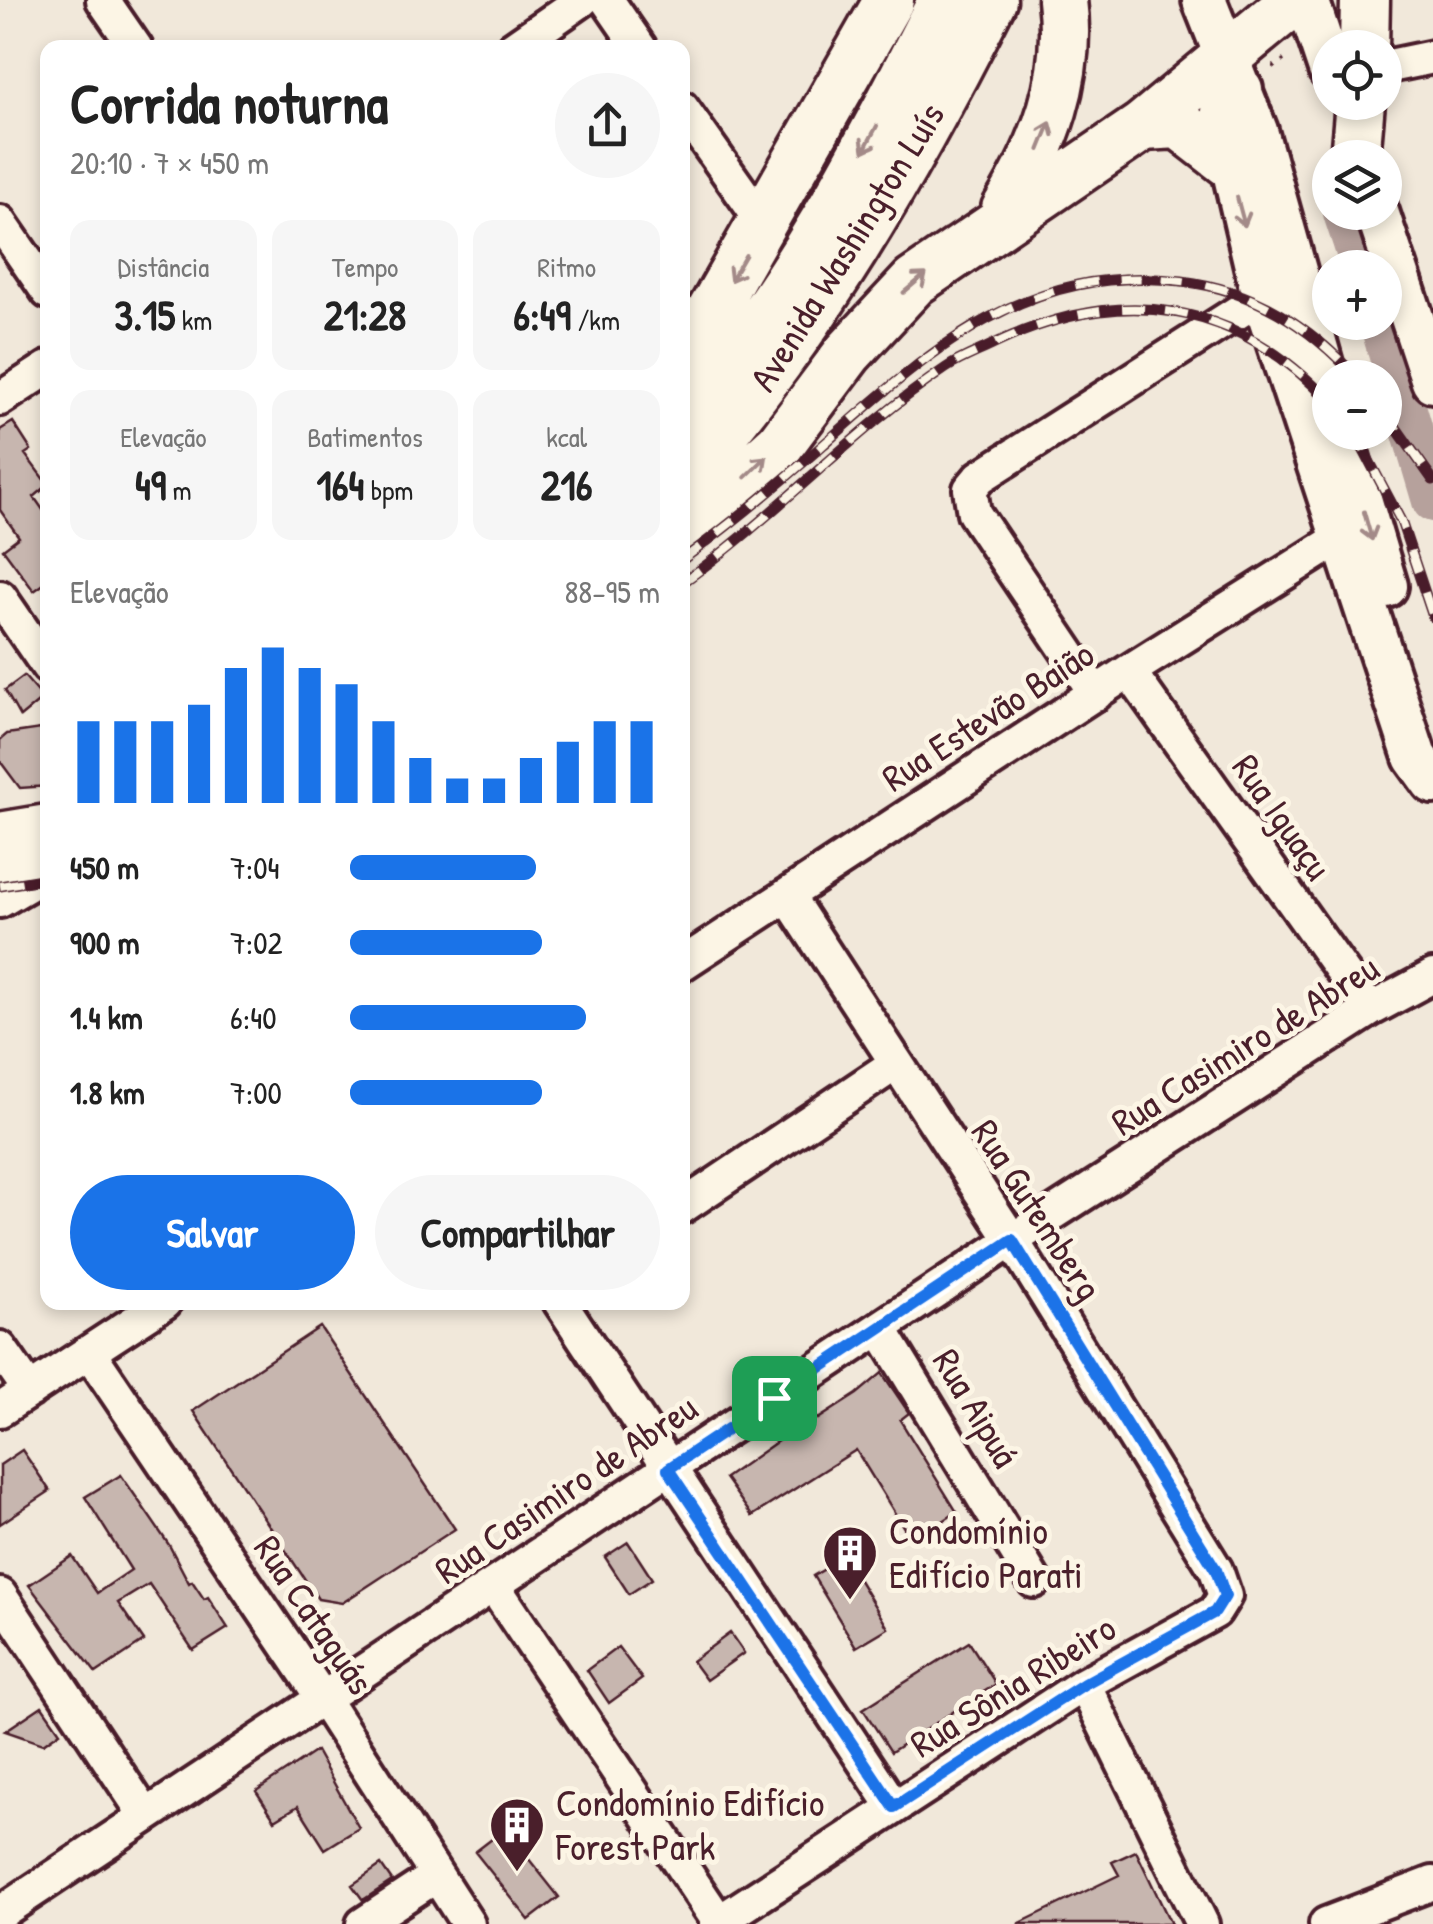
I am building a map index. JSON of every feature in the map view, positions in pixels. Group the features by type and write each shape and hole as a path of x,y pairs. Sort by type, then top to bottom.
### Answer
{"highway":[{"path":"690,349 890,0"},
{"name":"Avenida Washington Luís","path":"690,471 793,345 936,62 943,0"},
{"name":"Avenida Washington Luís","path":"690,410 733,359 936,62 992,0"},
{"path":"998,221 1034,163 1051,123 1059,84 1062,0"},
{"path":"690,525 780,444 848,354 914,282 998,221 1143,126 1234,73 1295,0"},
{"path":"1364,30 1365,0"},
{"path":"1143,126 1179,124 1228,162"},
{"path":"0,836 40,830"},
{"path":"0,871 40,864"}],"main road":[{"path":"1204,0 1234,73 1319,360"},
{"path":"1306,0 1316,30"},
{"path":"1234,73 1222,120 1228,162 1263,296 1415,757 1433,782"},
{"path":"1384,230 1433,380"},
{"path":"1345,450 1433,745"}],"street":[{"path":"103,0 130,40"},
{"path":"524,40 582,0"},
{"path":"607,0 634,40"},
{"path":"1402,63 1433,57"},
{"path":"690,119 764,224"},
{"path":"0,222 40,280"},
{"path":"1096,694 974,513 970,489 980,477 1263,296"},
{"path":"0,398 40,373"},
{"name":"Rua Estevão Baião","path":"690,959 1129,671 1340,538"},
{"path":"0,597 40,644"},
{"name":"Rua Iguaçu","path":"1129,671 1370,1010"},
{"path":"0,902 40,879"},
{"name":"Rua Gutemberg","path":"787,895 1012,1240 1216,1570"},
{"name":"Rua Casimiro de Abreu","path":"0,1913 1012,1240 1370,1010 1433,976"},
{"path":"690,1202 895,1064"},
{"path":"0,1410 153,1310"},
{"path":"565,1310 894,1807"},
{"name":"Rua Aipuá","path":"880,1328 1034,1581"},
{"path":"0,1348 30,1391"},
{"name":"Rua Cataguás","path":"89,1352 322,1698 468,1924"},
{"name":"Rua Sônia Ribeiro","path":"733,1919 894,1807 1084,1684 1215,1612 1225,1596 1216,1570"},
{"path":"493,1585 733,1919"},
{"path":"0,1595 146,1816"},
{"path":"1084,1684 1202,1924"},
{"path":"363,1924 436,1876"},
{"path":"1326,1924 1433,1883"}],"building":[{"path":"13,422 31,450 25,454 40,474 40,492 34,497 40,506 40,587 34,591 3,549 19,537 0,510 0,430"},
{"path":"24,676 40,695 40,700 20,717 5,690"},
{"path":"40,729 40,787 20,788 0,761 0,740 7,734"},
{"path":"320,1327 455,1529 342,1603 318,1599 193,1411"},
{"path":"882,1373 909,1413 900,1420 957,1512 912,1541 856,1450 752,1516 725,1478 815,1415 818,1419 857,1394"},
{"path":"22,1450 50,1491 0,1524 0,1465"},
{"path":"121,1475 169,1545 189,1583 192,1581 204,1599 208,1597 228,1628 193,1650 149,1584 118,1603 144,1641 96,1673 29,1585 72,1556 97,1593 131,1570 85,1497"},
{"path":"628,1542 652,1579 629,1594 605,1557"},
{"name":"Condomínio Edifício Parati","path":"845,1557 888,1628 856,1647 813,1576"},
{"path":"730,1633 744,1653 706,1680 692,1661"},
{"path":"969,1642 996,1684 891,1752 863,1709"},
{"path":"618,1647 642,1679 609,1703 587,1670"},
{"path":"42,1706 60,1732 43,1744 5,1731"},
{"path":"316,1751 359,1828 325,1849 298,1806 275,1820 256,1791"},
{"name":"Condomínio Edifício Forest Park","path":"505,1829 559,1897 529,1920 475,1852"},
{"path":"1136,1851 1171,1924 1018,1924 1119,1875 1112,1862"},
{"path":"381,1865 392,1881 363,1900 352,1885"}],"waterway":[{"path":"1350,230 1356,250"},
{"path":"1385,340 1433,501"}],"railway":[{"path":"690,554 943,346 1029,299 1076,285 1127,279 1208,286 1233,292 1279,313 1340,360"},
{"path":"690,577 911,393 958,361 1040,325 1086,313 1130,309 1173,312 1214,323 1255,341 1312,385"},
{"path":"1402,436 1433,480"},
{"path":"1364,450 1401,521 1433,617"},
{"path":"0,886 40,879"}],"place":[{"name":"Condomínio Edifício Parati","path":"850,1602"},
{"name":"Condomínio Edifício Forest Park","path":"517,1874"}],"route":[{"path":"1012,1240 1216,1570 1224,1587 1222,1604 1215,1612 1084,1684 894,1807 668,1469 774,1398 1012,1240"}]}
